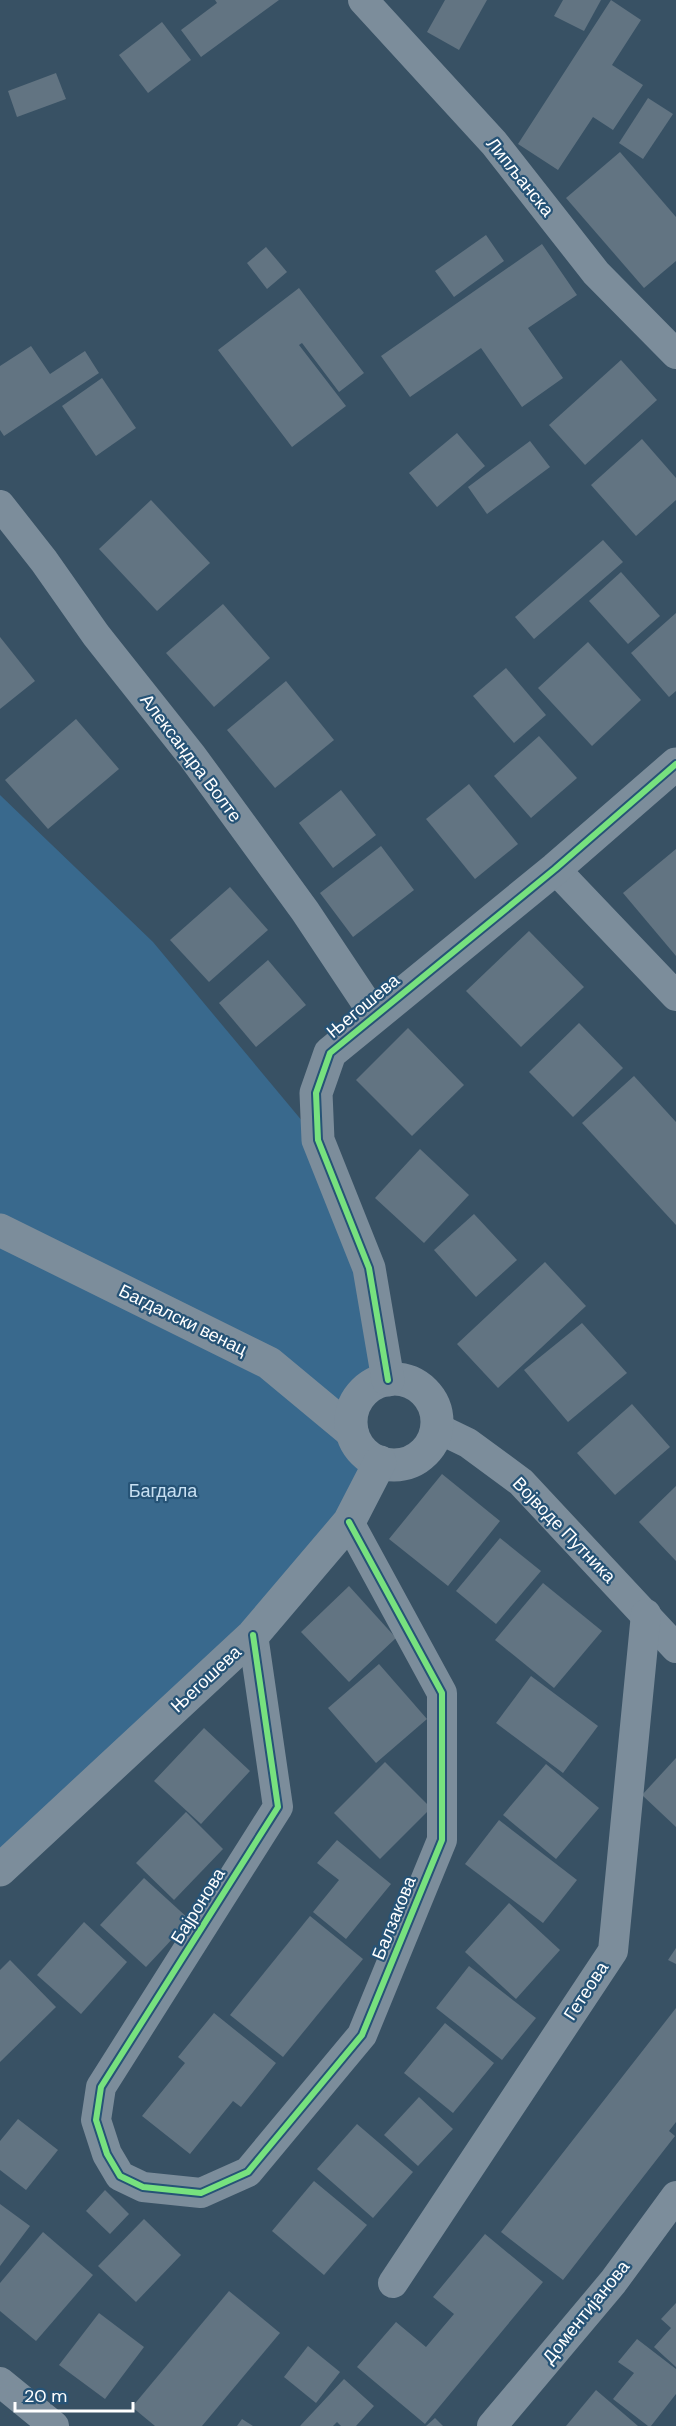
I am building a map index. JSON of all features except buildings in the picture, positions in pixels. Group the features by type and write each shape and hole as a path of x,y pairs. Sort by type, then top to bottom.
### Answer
{"street":[{"name":"Липљанска","path":"363,0 494,143 596,273 676,354"},
{"name":"Александра Волте","path":"0,505 44,561 96,635 192,756 292,893 375,1016"},
{"name":"Његошева","path":"388,1380 369,1268 318,1140 316,1093 330,1053 555,869 676,764"},
{"path":"555,869 676,996"},
{"name":"Багдалски венац","path":"0,1230 269,1362 352,1432"},
{"path":"388,1380 402,1380 415,1385 426,1394 434,1406 437,1428 430,1446 421,1456 408,1463 394,1465 380,1462 358,1445 352,1432 352,1418 355,1404 363,1392 375,1384 388,1380"},
{"name":"Војводе Путника","path":"437,1428 468,1443 521,1482 676,1648"},
{"name":"Његошева","path":"0,1870 253,1635 349,1522 380,1462"},
{"name":"Балзакова","path":"120,2176 143,2187 201,2193 248,2172 362,2035 442,1840 442,1694 349,1522"},
{"name":"Гетеова","path":"393,2283 613,1951 646,1614"},
{"name":"Бајронова","path":"120,2176 107,2154 96,2120 101,2087 278,1807 253,1635"},
{"name":"Доментијанова","path":"492,2426 613,2282 676,2196"},
{"path":"0,2382 54,2426"}],"green space":[{"name":"Багдала","path":"0,795 153,942 318,1140 356,1233 375,1384 359,1400 353,1418 355,1437 367,1455 349,1522 0,1870"}],"cycle path":[{"path":"388,1380 369,1268 318,1140 316,1093 330,1053 555,869 676,764"},
{"path":"253,1635 278,1807 101,2087 96,2120 107,2154 120,2176 143,2187 201,2193 248,2172 362,2035 442,1840 442,1693 349,1522"}]}
